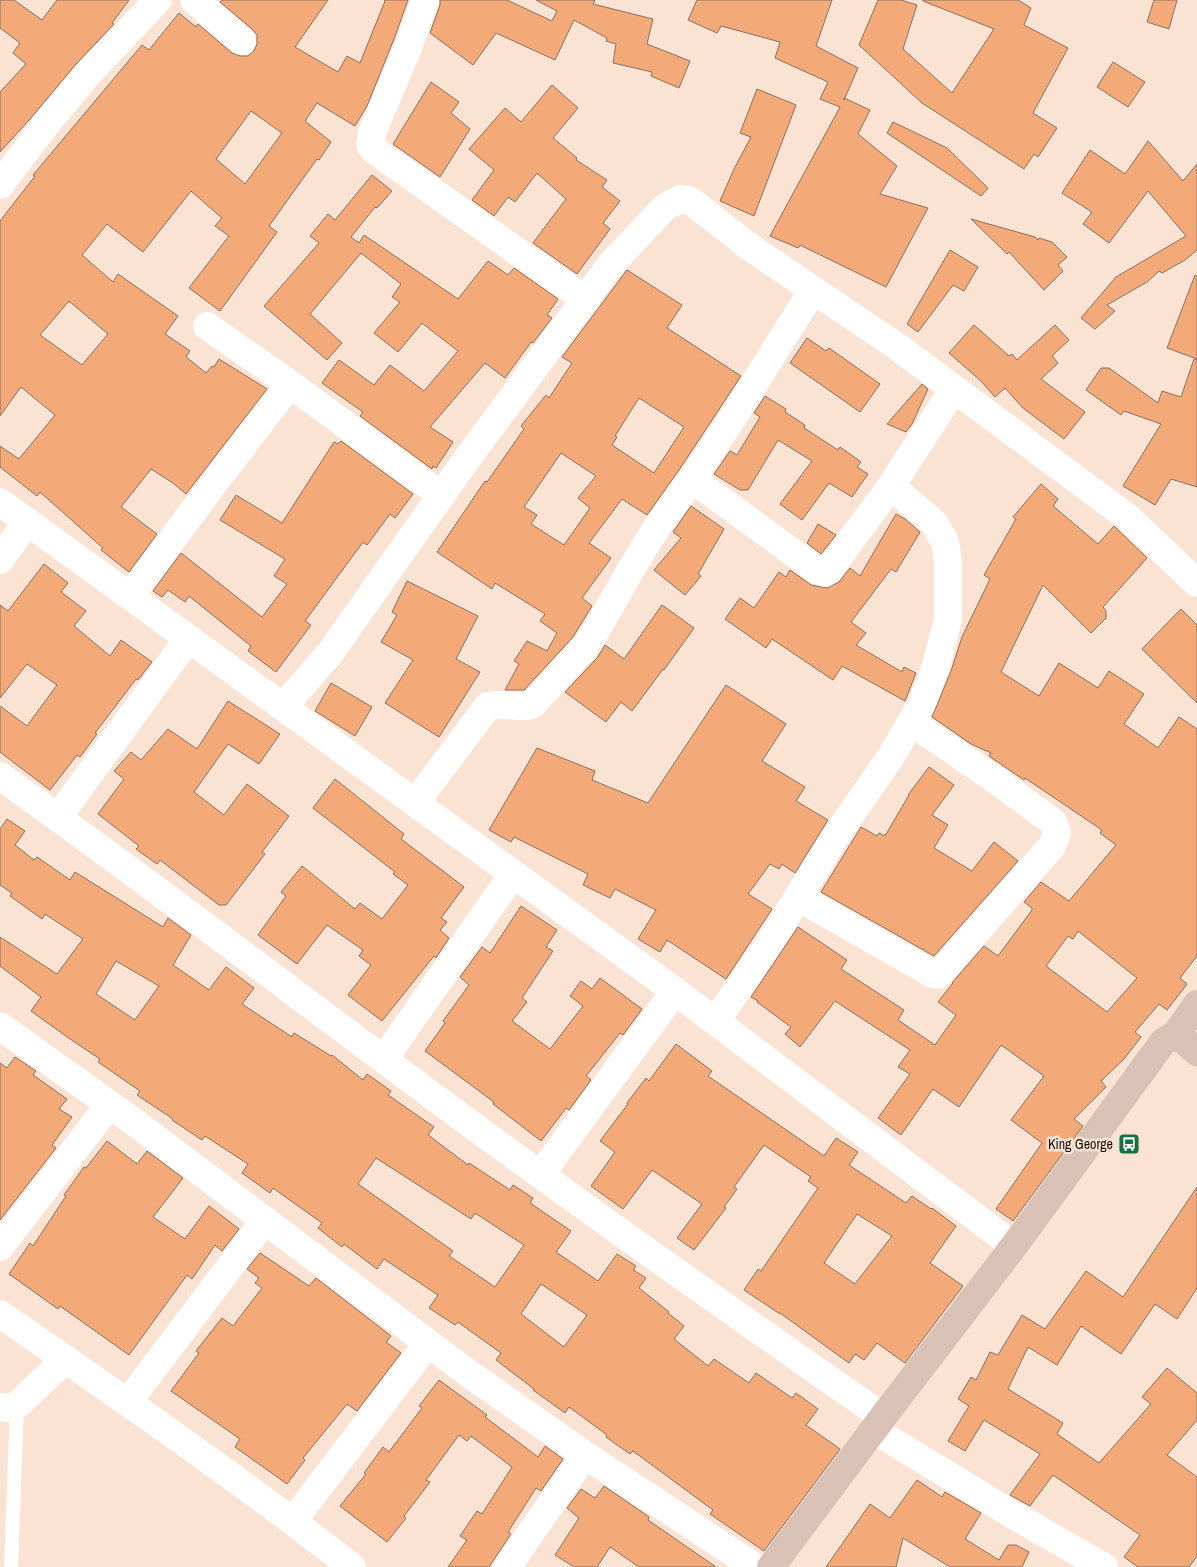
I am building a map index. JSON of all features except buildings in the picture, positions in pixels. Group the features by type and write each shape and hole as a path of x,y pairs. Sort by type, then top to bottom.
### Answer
{"street":[{"path":"0,185 43,128 87,76 158,0"},
{"path":"194,0 242,41"},
{"path":"425,0 409,46 372,133 370,145 374,150 586,300"},
{"path":"283,707 330,653 474,448 612,263 665,207 680,199 692,202 751,248 895,345 1126,516 1197,583"},
{"path":"415,803 488,706 523,707 532,705 585,647 659,524 692,479 814,290"},
{"path":"207,326 290,384 441,495"},
{"path":"130,596 290,384"},
{"path":"692,479 817,570 825,573 891,486 954,389"},
{"path":"716,1021 892,755 922,704 936,666 948,619 948,560 945,542 935,524 891,486"},
{"path":"0,502 716,1021 1014,1246"},
{"path":"0,560 28,522"},
{"path":"58,817 188,638"},
{"path":"798,897 938,975 1052,846 1057,833 1053,822 911,722"},
{"path":"0,776 721,1304 878,1423 1015,1516 1104,1567"},
{"path":"384,1059 513,874"},
{"path":"541,1174 675,991"},
{"path":"771,1567 878,1423 1197,1004"},
{"path":"0,1026 109,1104 468,1373 584,1455 755,1567"},
{"path":"1170,1038 1197,1052"},
{"path":"0,1247 109,1104"},
{"path":"128,1402 265,1220"},
{"path":"0,1314 128,1402 293,1521 352,1567"},
{"path":"293,1521 428,1343"},
{"path":"9,1406 66,1359"},
{"path":"507,1567 584,1455"}],"lane":[{"path":"9,1406 11,1567"}],"place":[{"name":"King George","path":"1129,1144"}]}
